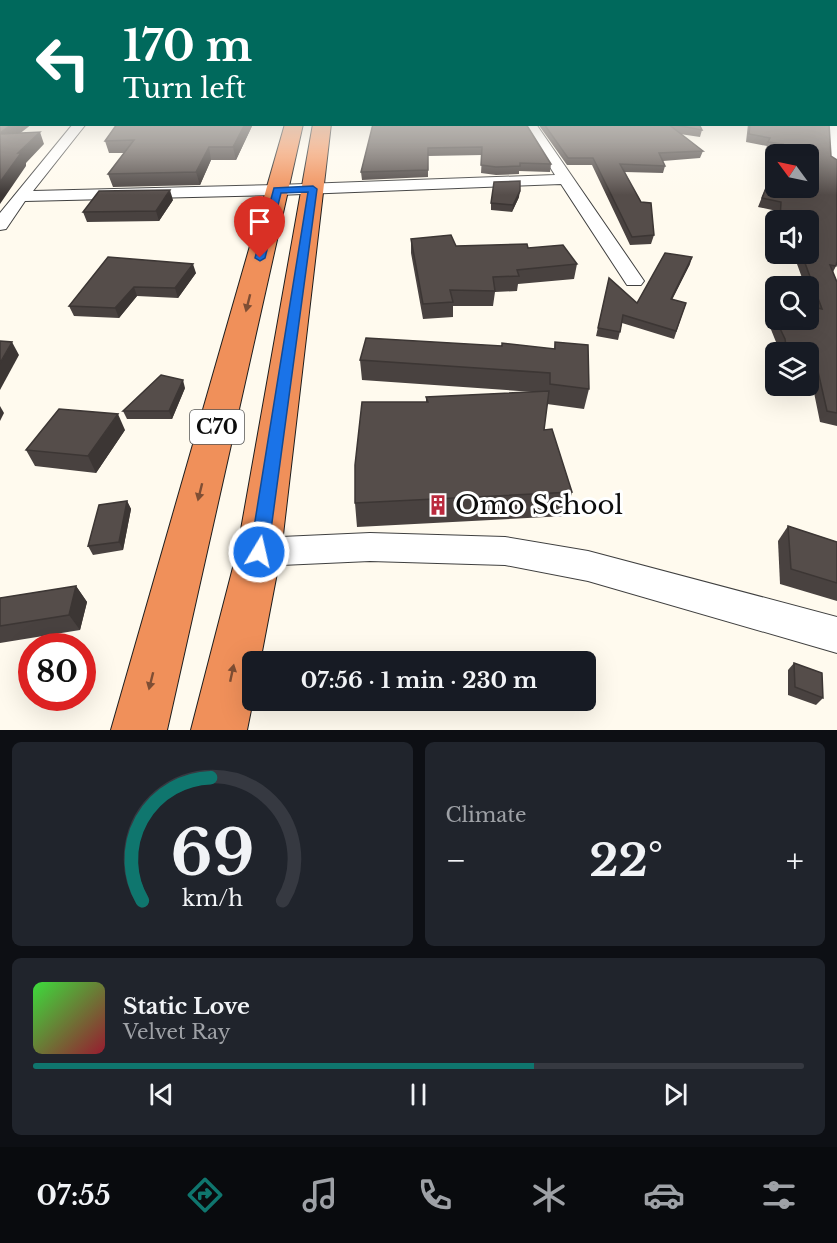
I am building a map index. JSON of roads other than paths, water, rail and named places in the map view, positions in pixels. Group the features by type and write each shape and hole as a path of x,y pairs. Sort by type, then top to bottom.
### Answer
{"highway":[{"name":"C70","path":"139,730 293,127"},
{"name":"C70","path":"219,730 259,552 322,127"}],"street":[{"path":"0,225 20,196 77,127"},
{"path":"531,127 634,281"},
{"path":"834,127 837,164"},
{"path":"20,196 313,189 566,179"},
{"path":"259,552 370,547 505,551 588,566 837,635"}],"place":[{"name":"Omo School","path":"438,505"}]}
